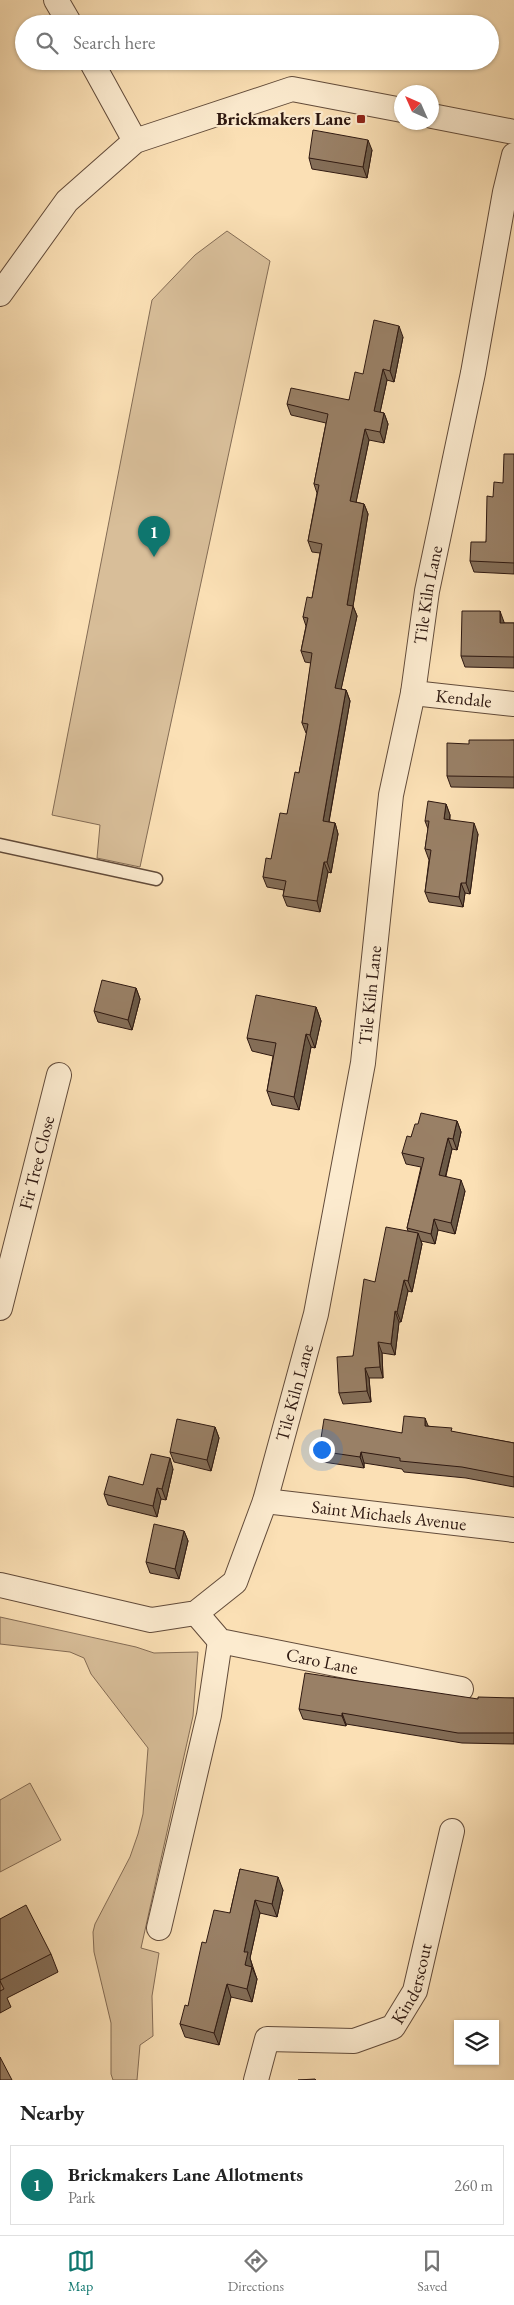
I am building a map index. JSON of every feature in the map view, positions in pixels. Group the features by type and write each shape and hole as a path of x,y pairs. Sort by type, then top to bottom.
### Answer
{"street":[{"path":"56,0 65,15"},
{"path":"96,70 135,141"},
{"path":"0,294 67,201 135,141 292,89 394,108"},
{"path":"439,117 514,132"},
{"name":"Tile Kiln Lane","path":"0,1585 151,1620 196,1613 235,1582 265,1501 316,1314 361,1073 391,795 413,693 427,591 473,373 505,192 514,155"},
{"name":"Kendale","path":"413,693 514,704"},
{"name":"Fir Tree Close","path":"0,1308 60,1075"},
{"name":"Saint Michaels Avenue","path":"265,1501 514,1530"},
{"path":"160,1928 209,1715 220,1641 196,1613"},
{"name":"Caro Lane","path":"220,1641 461,1689"},
{"name":"Kinderscout","path":"256,2080 267,2039 354,2041 393,2027 416,1991 452,1832"}],"lane":[{"path":"0,845 156,879"}],"shaded area":[{"path":"227,231 270,261 140,867 97,858 100,825 52,815 152,300 195,255"},
{"path":"0,1617 136,1647 154,1653 198,1652 193,1716 141,1948 159,1953 152,1996 153,2036 140,2045 137,2080 113,2080 111,2074 111,2023 94,1952 93,1932 95,1924 130,1857 138,1834 143,1814 148,1748 91,1674 84,1658 70,1652 0,1644"},
{"path":"30,1783 61,1840 0,1872 0,1800"}],"building":[{"path":"313,130 368,140 363,167 309,158"},
{"path":"374,320 399,326 390,371 383,369 374,411 384,413 380,432 365,429 350,501 364,504 347,605 353,606 335,688 346,690 323,821 335,823 327,862 324,862 317,901 283,896 286,881 263,877 266,858 271,859 280,813 287,814 295,772 299,773 308,724 302,723 312,653 301,651 308,618 303,617 307,597 312,598 322,544 308,541 319,485 314,484 328,414 287,404 291,388 349,400 355,372 363,374"},
{"path":"504,454 514,454 514,563 470,561 471,542 486,542 487,496 493,497 494,482 503,483"},
{"path":"462,611 500,611 500,623 514,623 514,657 461,656"},
{"path":"469,740 514,740 514,777 447,776 447,743 469,744"},
{"path":"428,801 446,804 444,819 474,823 466,883 461,883 459,897 425,892 431,850 425,849 429,821 425,821"},
{"path":"102,980 136,988 128,1020 94,1011"},
{"path":"256,995 316,1007 310,1035 306,1034 294,1097 267,1091 276,1043 247,1038"},
{"path":"421,1113 457,1121 453,1139 448,1138 439,1175 461,1180 451,1223 434,1219 431,1234 407,1228 424,1158 402,1153 407,1136 411,1137"},
{"path":"386,1227 418,1233 408,1281 404,1280 397,1312 395,1311 391,1344 378,1342 380,1367 365,1368 367,1391 339,1393 337,1357 353,1356 364,1279 375,1282"},
{"path":"404,1416 425,1418 425,1426 452,1428 451,1431 514,1443 514,1477 462,1467 400,1461 400,1458 361,1452 360,1457 319,1451 324,1419 402,1433"},
{"path":"177,1419 215,1427 207,1460 170,1452"},
{"path":"151,1454 170,1458 162,1489 157,1488 153,1506 104,1494 109,1476 143,1485"},
{"path":"154,1524 184,1531 175,1569 146,1562"},
{"path":"305,1673 478,1699 478,1697 514,1698 514,1733 458,1733 342,1713 342,1716 299,1709"},
{"path":"240,1869 278,1877 272,1904 255,1900 244,1952 248,1952 245,1965 252,1967 247,1989 227,1984 214,2033 180,2024 185,2005 188,2006 202,1942 206,1943 214,1910 230,1913"},
{"path":"26,1905 51,1954 0,1980 0,1919"},
{"path":"0,1981 4,1989 0,1991"},
{"path":"0,2057 12,2080 0,2080"}],"place":[{"name":"Brickmakers Lane","path":"361,119"},
{"name":"Brickmakers Lane Allotments","path":"154,557"}]}
